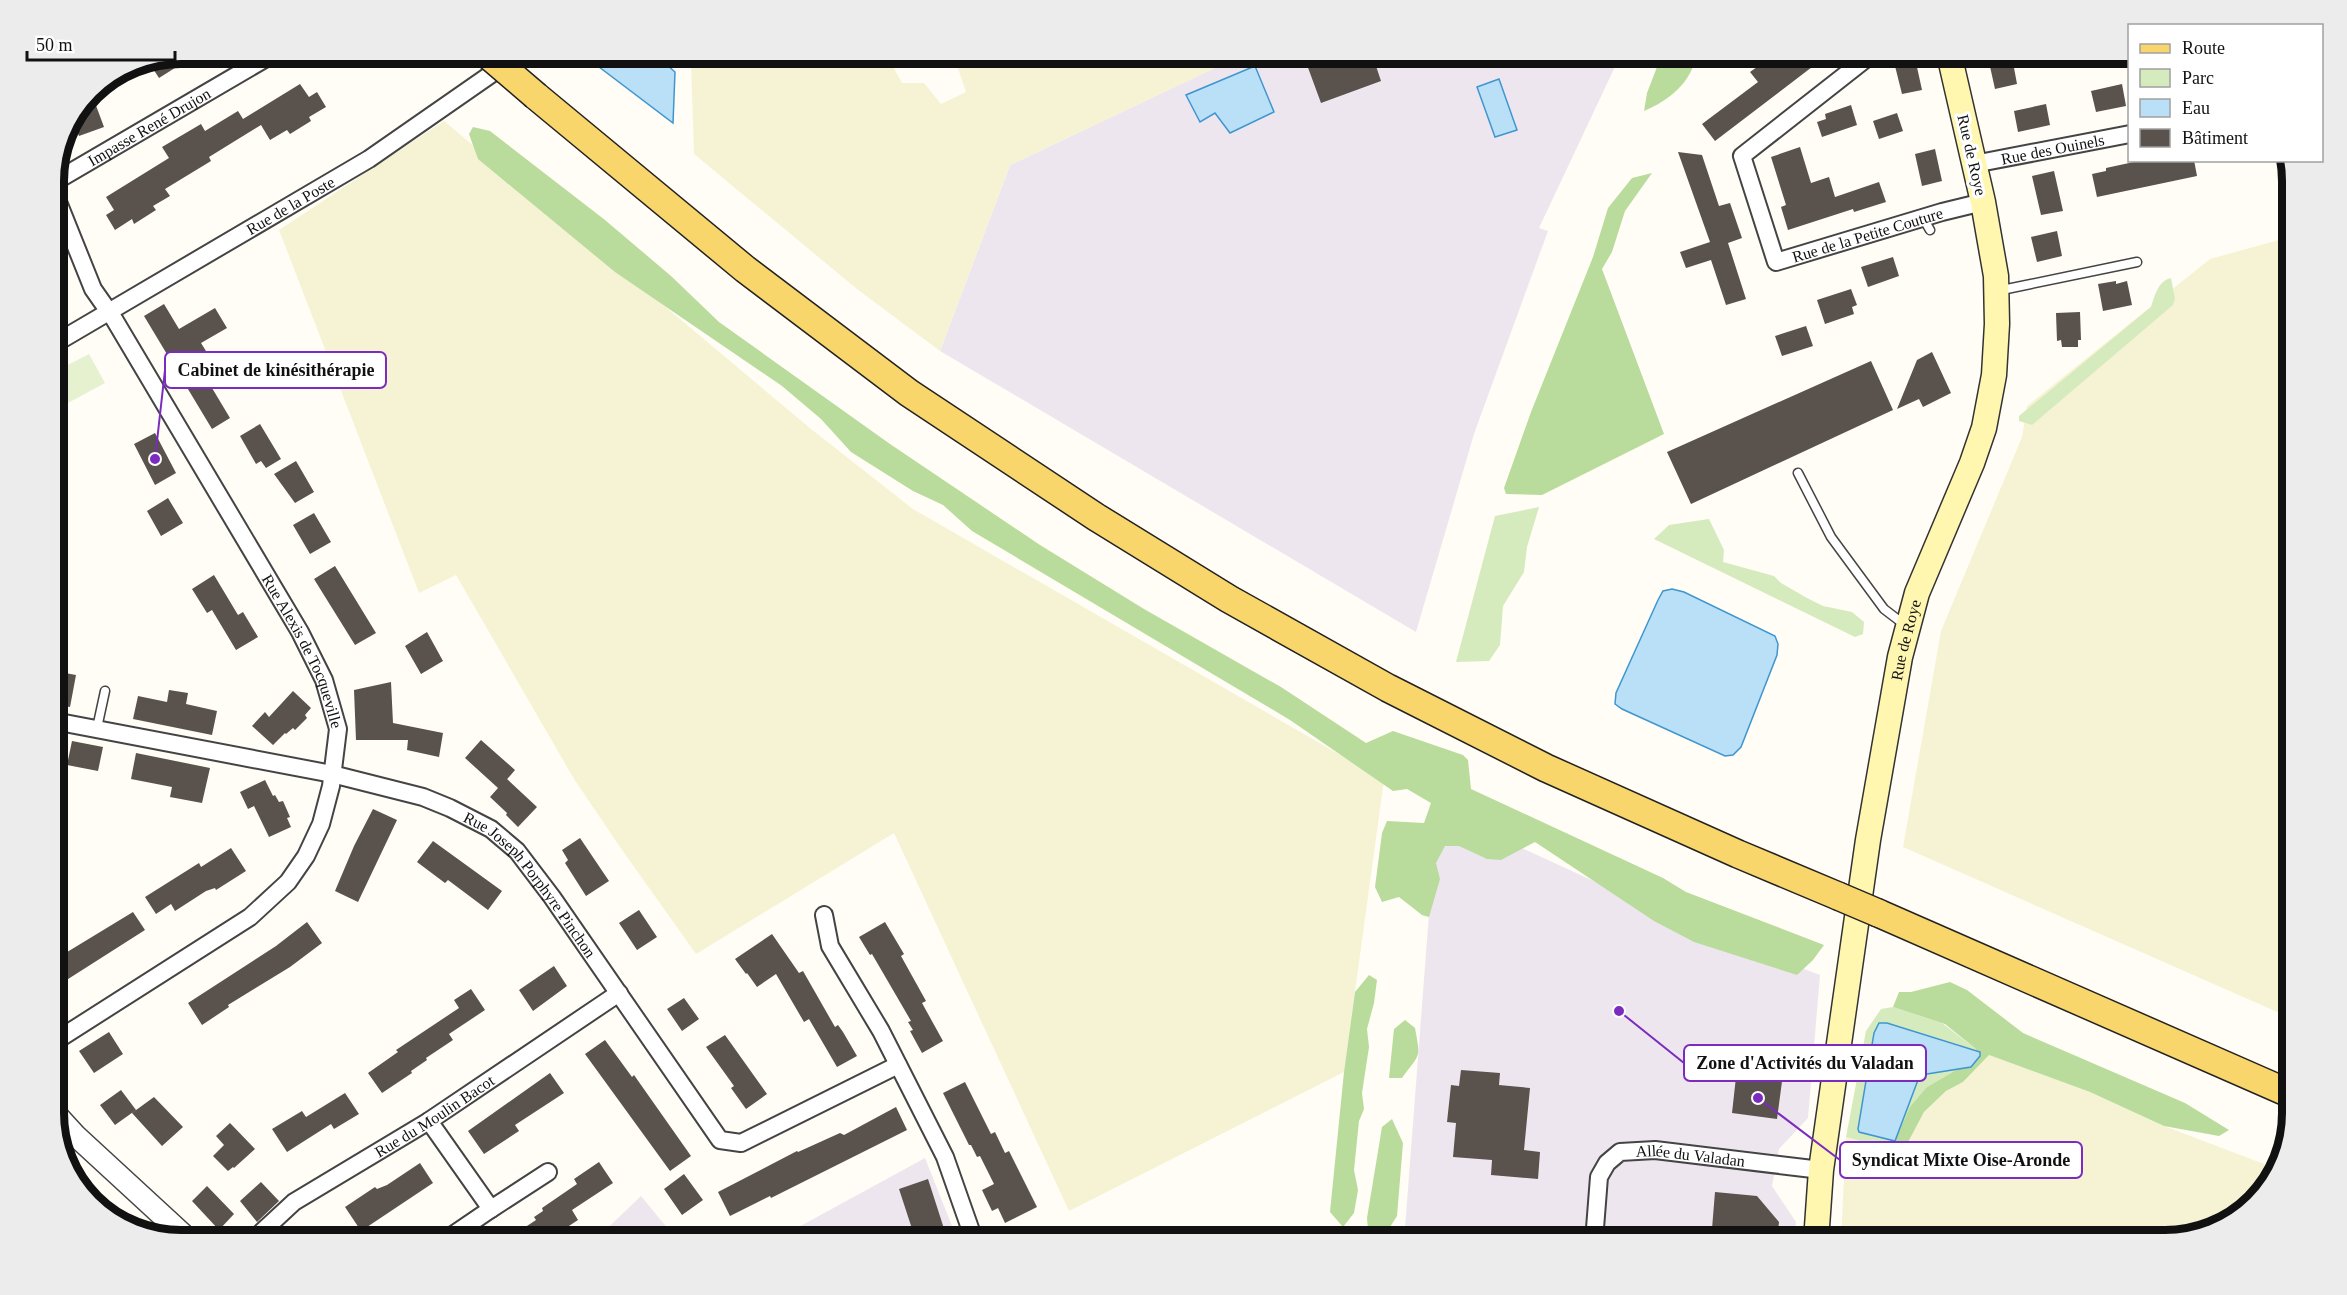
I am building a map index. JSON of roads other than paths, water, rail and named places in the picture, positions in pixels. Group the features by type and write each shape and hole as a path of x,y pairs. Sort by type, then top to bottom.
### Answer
{"main road":[{"name":"Rue de Roye","path":"1817,1230 1821,1170 1868,840 1900,657 1927,565 1972,463 1984,428 1994,375 1997,291 1983,202 1951,64"},
{"path":"500,65 745,269 909,393 1096,517 1229,598 1430,710 1607,796 2282,1090"}],"street":[{"name":"Rue de la Petite Couture","path":"1859,64 1742,156 1776,262 1926,224 1983,202"},
{"name":"Impasse René Drujon","path":"65,176 254,65"},
{"name":"Rue de la Poste","path":"65,338 369,159 504,65"},
{"name":"Rue des Ouinels","path":"1974,164 2128,134"},
{"name":"Rue Alexis de Tocqueville","path":"65,219 93,289 110,312 300,632 324,680 338,729 332,786 321,824 306,856 288,882 250,917 65,1035"},
{"name":"Rue Joseph Porphyre Pinchon","path":"65,723 332,774 423,797 450,808 490,830 517,851 552,897 720,1140 741,1143 898,1065"},
{"path":"824,915 830,946 880,1031 945,1157 971,1230"},
{"name":"Rue du Moulin Bacot","path":"264,1230 294,1202 429,1121 619,993"},
{"path":"429,1121 490,1209"},
{"path":"65,1124 178,1230"},
{"name":"Allée du Valadan","path":"1595,1230 1599,1177 1607,1163 1620,1152 1655,1150 1821,1170"},
{"path":"460,1230 548,1172"}],"lane":[{"path":"1997,291 2136,262"},
{"path":"1798,473 1831,537 1884,609 1908,627"},
{"path":"97,728 105,692"}],"water":[{"path":"596,65 667,65 675,72 673,123"},
{"path":"1255,66 1274,112 1230,133 1215,113 1200,122 1186,95"},
{"path":"1499,79 1517,130 1495,137 1477,87"},
{"path":"1672,589 1684,592 1775,636 1778,644 1777,655 1741,747 1733,755 1725,756 1615,704 1616,693 1658,600 1663,591"},
{"path":"1879,1023 1887,1023 1980,1052 1980,1056 1971,1067 1927,1074 1918,1080 1895,1141 1859,1132 1858,1129 1874,1033"}],"place":[{"name":"Cabinet de kinésithérapie","path":"155,459"},
{"name":"Zone d'Activités du Valadan","path":"1619,1011"},
{"name":"Syndicat Mixte Oise-Aronde","path":"1758,1098"}]}
